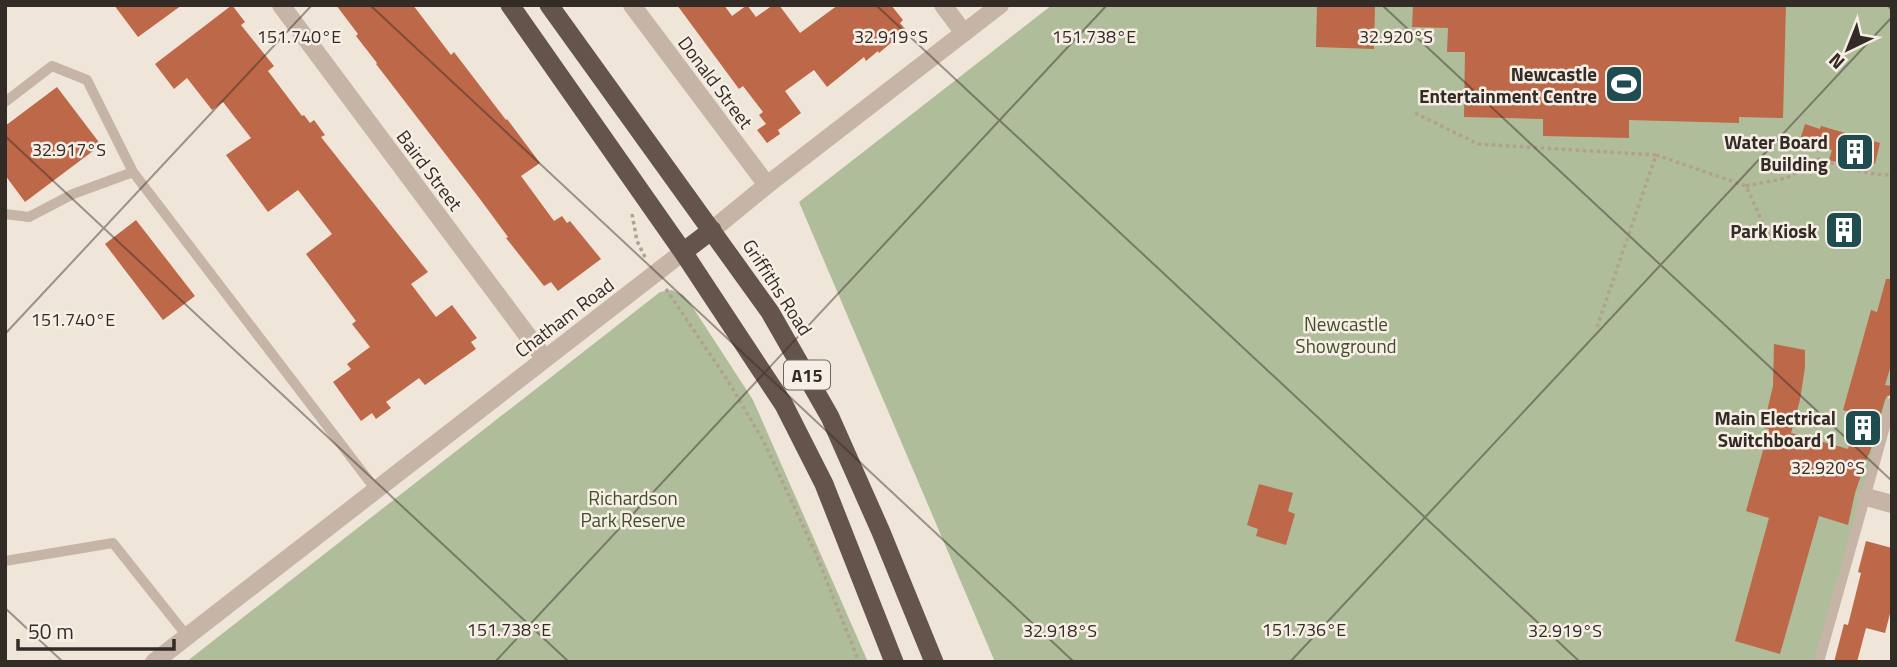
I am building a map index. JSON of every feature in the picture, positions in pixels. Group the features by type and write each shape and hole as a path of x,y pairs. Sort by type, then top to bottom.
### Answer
{"highway":[{"name":"A15","path":"510,5 683,252 785,405 824,484 894,662"},
{"name":"Griffiths Road","path":"548,5 770,312 830,417 934,662"},
{"name":"Chatham Road","path":"683,252 712,230"}],"street":[{"name":"Baird Street","path":"281,5 545,359"},
{"name":"Donald Street","path":"632,5 767,184"},
{"path":"943,5 964,33"},
{"name":"Chatham Road","path":"712,230 767,184 1000,5"},
{"name":"Chatham Road","path":"153,662 683,252"},
{"path":"1866,496 1892,504"}],"lane":[{"path":"5,102 52,66 87,80 133,172 376,490"},
{"path":"5,214 29,217 73,194 133,172"},
{"path":"1819,662 1892,402"},
{"path":"5,561 113,543 187,636"}],"path":[{"path":"1415,113 1478,144 1656,155 1746,186 1787,178 1819,159 1856,171 1892,174"},
{"path":"1597,327 1656,155"},
{"path":"1746,186 1771,241"},
{"path":"628,204 643,254"},
{"path":"667,290 728,381 764,442 816,554 859,662"}],"green space":[{"name":"Newcastle Showground","path":"1052,5 1892,5 1892,384 1815,662 995,662 799,202"},
{"name":"Richardson Park Reserve","path":"672,290 683,295 690,303 753,400 868,662 186,662 660,292"}],"building":[{"path":"114,5 182,5 138,37"},
{"path":"232,5 245,22 241,25 274,66 268,71 302,116 310,123 314,120 325,135 321,137 428,272 411,284 436,317 452,305 477,338 471,342 476,349 425,385 419,378 386,402 391,408 376,419 372,413 361,421 333,382 351,369 347,364 370,347 352,324 356,321 306,254 332,234 298,190 268,212 226,155 251,138 223,102 212,110 187,78 174,89 155,64"},
{"path":"336,5 413,5 451,55 454,52 540,163 521,176 554,221 562,216 567,223 570,221 601,259 558,291 551,282 544,286 376,64"},
{"path":"677,5 724,5 732,16 747,5 756,17 773,5 779,5 800,33 838,5 891,5 903,20 900,23 906,30 879,53 878,51 866,61 864,57 827,87 814,70 785,91 801,113 778,130 780,134 767,143 757,130 766,124 759,115 763,112 743,86 739,89"},
{"path":"1317,5 1375,5 1374,49 1316,47"},
{"name":"Newcastle Entertainment Centre","path":"1413,5 1786,5 1783,118 1739,117 1739,123 1629,120 1629,138 1543,136 1543,119 1464,117 1465,52 1447,52 1448,28 1412,27"},
{"path":"57,87 101,145 25,202 5,175 5,126"},
{"name":"Water Board Building","path":"1805,124 1880,143 1875,164 1863,161 1860,169 1829,160 1832,150 1800,140"},
{"name":"Park Kiosk","path":"1832,217 1862,226 1857,243 1827,234"},
{"path":"136,220 195,296 163,320 105,244"},
{"path":"1886,279 1892,279 1892,362 1885,385 1892,386 1892,395 1885,400 1855,493 1848,525 1819,516 1780,654 1735,641 1769,518 1746,511 1769,429 1763,428 1773,386 1774,344 1805,350 1800,400 1791,433 1848,449 1857,414 1843,410 1871,310 1877,312"},
{"path":"1259,484 1293,493 1288,511 1295,514 1286,545 1256,536 1258,529 1247,525"},
{"path":"1866,541 1892,548 1892,606 1885,633 1866,628 1857,662 1834,662 1844,624 1848,625"}],"place":[{"name":"Newcastle Entertainment Centre","path":"1624,84"},
{"name":"Water Board Building","path":"1855,152"},
{"name":"Park Kiosk","path":"1844,230"},
{"name":"Main Electrical Switchboard 1","path":"1863,428"}]}
